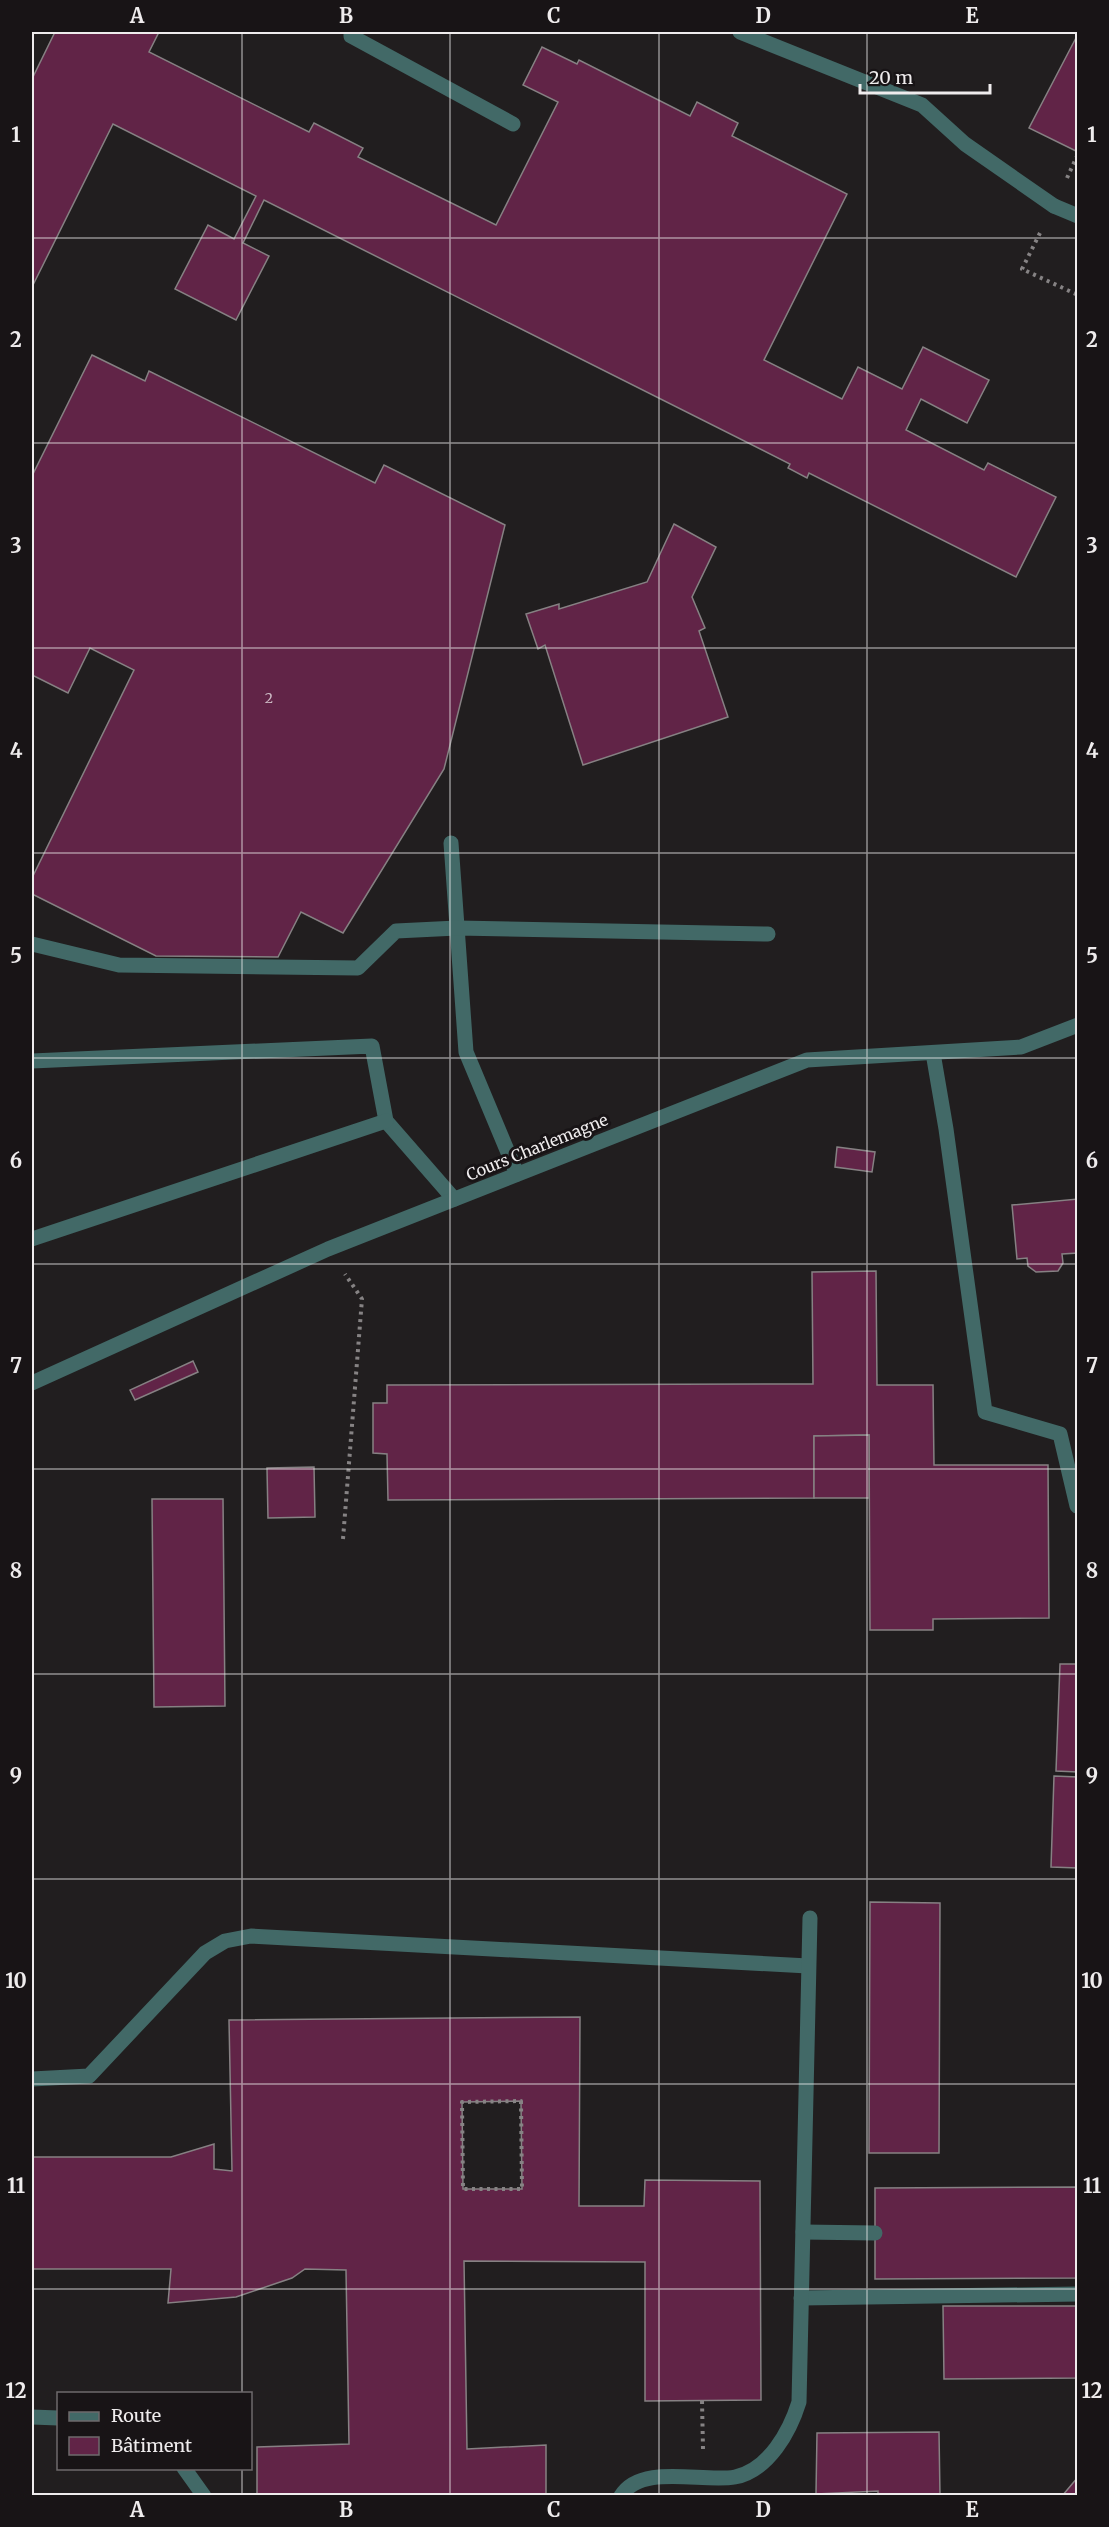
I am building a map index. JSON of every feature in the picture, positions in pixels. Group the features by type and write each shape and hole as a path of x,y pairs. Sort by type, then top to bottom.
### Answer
{"street":[{"path":"351,32 351,36 513,124"},
{"path":"740,32 922,105 965,144 1054,206 1077,216"},
{"path":"451,843 466,1052 517,1174"},
{"path":"32,944 119,965 358,968 396,932 457,928 768,934"},
{"name":"Cours Charlemagne","path":"32,1383 328,1249 807,1060 1021,1047 1077,1025"},
{"path":"32,1061 372,1046 386,1121 454,1199"},
{"path":"933,1053 985,1412 1060,1434 1077,1506"},
{"path":"32,1239 386,1121"},
{"path":"621,2496 643,2478 736,2476 761,2463 777,2447 792,2426 799,2402 810,1918"},
{"path":"32,2079 89,2076 205,1953 225,1941 251,1936 808,1966"},
{"path":"803,2232 875,2233"},
{"path":"801,2298 1077,2294"},
{"path":"32,2417 57,2418"},
{"path":"185,2470 204,2496"}],"path":[{"path":"328,1249 362,1299 343,1539"},
{"path":"521,2101 522,2189 463,2189 462,2102 521,2101"},
{"path":"702,2401 704,2477"}],"building":[{"path":"55,32 159,32 149,52 309,132 314,123 363,148 358,157 496,225 558,102 523,85 542,47 577,64 579,60 690,116 697,102 738,123 732,136 847,194 764,360 842,399 858,367 902,389 923,347 989,380 967,423 921,399 906,430 984,470 988,463 1056,497 1016,577 809,473 807,478 788,468 790,464 264,200 243,243 269,256 236,320 175,289 208,225 234,239 256,196 113,124 32,287 32,79"},
{"path":"1078,34 1078,152 1029,128"},
{"path":"92,355 145,381 149,371 375,483 384,465 505,525 444,769 343,933 301,912 278,957 156,956 32,894 32,878 134,670 90,648 68,693 32,675 32,476"},
{"path":"674,524 716,547 692,597 705,628 699,631 728,717 583,765 545,645 538,649 526,614 559,604 559,609 647,582"},
{"path":"837,1147 875,1152 872,1172 835,1167"},
{"path":"1078,1199 1078,1253 1062,1254 1063,1263 1058,1271 1036,1272 1028,1266 1027,1258 1017,1259 1012,1205"},
{"path":"876,1271 877,1385 933,1385 934,1465 1048,1465 1049,1618 933,1619 933,1630 870,1630 869,1435 814,1436 814,1498 388,1500 387,1454 373,1453 373,1403 387,1403 387,1385 813,1384 812,1272"},
{"path":"193,1361 198,1372 135,1400 130,1390"},
{"path":"869,1435 869,1498 814,1498 814,1436"},
{"path":"314,1467 315,1517 268,1518 267,1468"},
{"path":"152,1499 223,1499 225,1706 154,1707"},
{"path":"1060,1664 1078,1664 1078,1772 1056,1771"},
{"path":"1054,1776 1078,1777 1078,1868 1051,1867"},
{"path":"870,1902 940,1903 939,2153 869,2153"},
{"path":"580,2017 579,2206 644,2206 645,2180 760,2181 761,2400 645,2401 645,2262 464,2261 467,2449 546,2445 546,2496 257,2496 257,2447 349,2444 346,2270 305,2269 292,2278 236,2297 168,2303 171,2269 32,2269 32,2157 171,2157 214,2144 214,2169 232,2171 229,2020","holes":["521,2101 522,2189 463,2189 462,2102"]},
{"path":"1078,2187 1078,2278 875,2279 875,2188"},
{"path":"943,2306 1078,2306 1078,2378 944,2379"},
{"path":"939,2432 940,2496 878,2496 878,2491 816,2494 817,2433"},
{"path":"1078,2477 1078,2496 1062,2496"}]}
